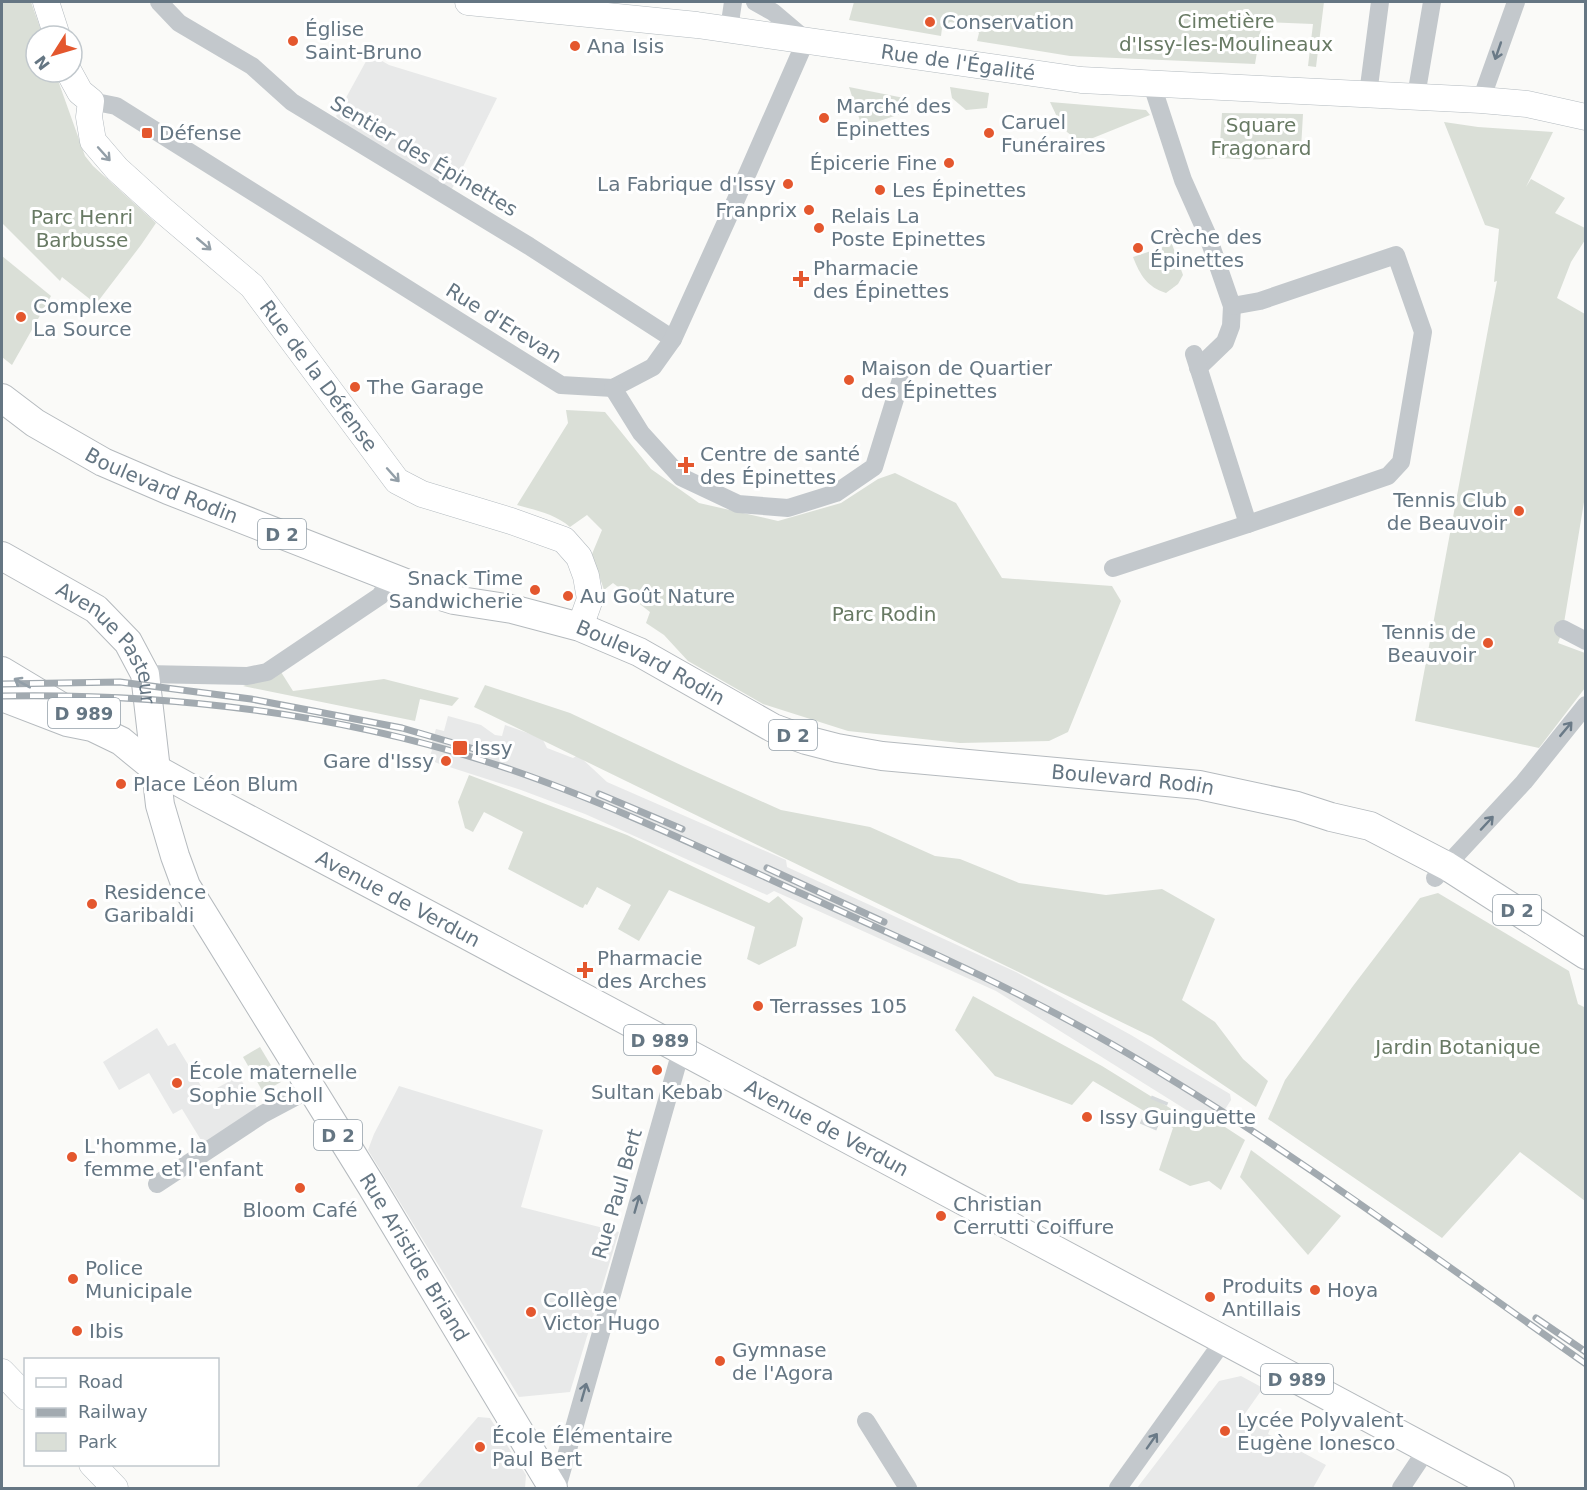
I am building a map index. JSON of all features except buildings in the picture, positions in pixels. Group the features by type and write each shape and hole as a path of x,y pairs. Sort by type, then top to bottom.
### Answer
{"main road":[{"path":"46,2 53,24"},
{"name":"Rue de l'Égalité","path":"468,2 729,29 1082,81 1481,100 1527,104 1586,117"},
{"path":"76,84 80,92 91,100"},
{"name":"Rue de la Défense","path":"91,100 89,117 93,141 117,169 252,286 397,481 422,494 564,540 572,547 579,556 586,576 590,599 580,627"},
{"name":"Boulevard Rodin","path":"2,398 35,423 103,462 168,490 391,579 454,600 512,609 580,627 639,652 773,728 806,740 882,756 1199,784 1297,806 1371,826 1441,872 1586,956"},
{"name":"Avenue Pasteur","path":"2,556 96,609 128,642 145,674 154,768"},
{"name":"D 989","path":"2,671 62,707 125,729 154,768"},
{"name":"D 989","path":"2,697 67,722 92,727 120,741 154,768"},
{"path":"2,712 12,709 46,714"},
{"path":"87,714 118,722 149,725"},
{"name":"Avenue de Verdun","path":"154,768 1500,1488"},
{"name":"Rue Aristide Briand","path":"154,768 160,805 186,886 555,1488"},
{"name":"Boulevard Rodin","path":"1441,872 1480,906 1530,930 1586,969"},
{"path":"2,1372 24,1395"},
{"path":"94,1466 115,1488"}],"street":[{"name":"Sentier des Épinettes","path":"159,2 179,23 252,66 292,102 538,252 673,339"},
{"path":"729,29 733,2"},
{"path":"755,2 773,12 806,40 673,339 653,367 613,388 641,433 681,477 738,504 788,508 836,493 874,468 903,373"},
{"path":"1368,94 1380,2"},
{"path":"1416,96 1432,2"},
{"path":"1481,100 1516,2"},
{"path":"1152,86 1183,180 1208,234 1232,306 1231,326 1225,342 1196,361 1248,524"},
{"name":"Rue d'Erevan","path":"91,100 116,106 561,385 613,388"},
{"path":"1113,568 1388,476 1401,462 1423,332 1396,255 1260,301 1232,306"},
{"path":"145,674 247,676 267,672 380,597 391,579"},
{"path":"1563,629 1586,641"},
{"path":"1441,872 1524,782 1586,705"},
{"name":"Rue Paul Bert","path":"555,1488 681,1051"},
{"path":"157,1184 263,1114 310,1089"},
{"path":"1118,1488 1224,1340"},
{"path":"867,1421 908,1488"},
{"path":"1401,1488 1427,1449"}],"shaded area":[{"path":"370,54 389,65 497,98 451,191 351,131 336,116"},
{"path":"448,716 481,725 495,735 502,736 505,725 536,736 543,740 547,748 573,758 578,755 607,782 786,860 787,867 1016,972 1131,1035 1230,1094 1231,1100 1220,1117 1209,1124 996,991 774,891 767,895 585,814 521,790 437,763 429,759 432,750 430,749 436,729 444,731"},
{"name":"École maternelle Sophie Scholl","path":"157,1028 168,1046 175,1043 206,1094 239,1076 260,1113 204,1145 182,1109 173,1114 149,1073 119,1090 103,1062"},
{"name":"Collège Victor Hugo","path":"399,1086 543,1130 521,1207 619,1232 570,1392 519,1397 368,1150"},
{"name":"Lycée Polyvalent Eugène Ionesco","path":"1241,1376 1263,1388 1244,1415 1270,1429 1268,1434 1326,1465 1313,1488 1137,1488 1219,1381"},
{"name":"École Élémentaire Paul Bert","path":"478,1417 490,1418 526,1475 525,1488 416,1488"}],"green space":[{"name":"Parc Henri Barbusse","path":"2,2 31,2 39,24 24,24 24,84 59,84 85,156 156,223 96,304 62,277 60,281 2,223"},
{"name":"Cimetière d'Issy-les-Moulineaux","path":"854,2 1324,2 1316,67 1308,66 1313,24 1262,22 1255,64 1070,56 977,41 979,33 974,26 950,22 942,28 941,36 849,20"},
{"path":"849,87 904,98 903,113 862,127"},
{"path":"950,87 989,93 987,108 966,110 952,98"},
{"path":"1050,102 1146,110 1150,115 1088,140 1076,139 1059,121"},
{"name":"Square Fragonard","path":"1222,113 1303,114 1301,149 1271,159 1219,158"},
{"name":"Tennis Club de Beauvoir","path":"1444,122 1478,127 1553,132 1526,187 1531,179 1565,198 1555,213 1585,228 1585,240 1571,262 1557,298 1585,314 1585,496 1563,629 1558,643 1585,653 1585,688 1539,748 1415,721 1497,281 1494,282 1499,229 1485,225"},
{"path":"1172,244 1183,275 1178,284 1166,293 1145,280 1133,257"},
{"name":"Complexe La Source","path":"2,256 51,296 12,365 2,357"},
{"name":"Parc Rodin","path":"566,410 605,412 651,469 699,503 778,521 841,503 878,479 895,473 956,503 1002,578 1112,586 1121,601 1068,732 1049,741 960,743 848,731 763,704 688,661 664,635 646,623 650,612 613,583 604,590 592,554 602,530 587,515 570,527 551,516 517,505 568,423"},
{"path":"281,672 293,691 384,679 459,698 452,706 420,699 415,721 243,686"},
{"path":"485,685 570,713 781,810 870,827 935,856 960,859 1019,883 1106,895 1162,889 1215,919 1182,1000 1215,1022 1243,1059 1268,1081 1256,1107 1152,1037 474,707"},
{"path":"469,775 627,835 769,903 778,896 803,918 796,946 759,965 747,959 755,927 669,890 639,941 618,929 631,905 597,887 583,908 508,869 523,832 484,812 473,832 465,828 458,802"},
{"name":"Jardin Botanique","path":"1438,893 1569,971 1578,1004 1586,1008 1585,1201 1520,1152 1442,1238 1268,1119 1285,1080 1353,986 1420,898"},
{"path":"973,996 1102,1066 1186,1118 1225,1127 1245,1140 1221,1190 1209,1181 1190,1186 1159,1170 1173,1128 1093,1081 1072,1105 995,1076 955,1030"},
{"path":"260,1047 281,1082 263,1092 243,1057"},
{"path":"1251,1150 1341,1216 1308,1255 1240,1177"}],"tunnel":[{"path":"1148,1127 1160,1099"}],"railway":[{"path":"2,684 120,682 251,699 402,728 481,751"},
{"path":"2,696 132,698 196,703 324,721 387,734 512,770 617,811 959,966 1044,1007 1127,1053 1302,1164 1586,1364"},
{"path":"599,794 682,829"},
{"path":"767,868 884,922"},
{"path":"1536,1318 1586,1352"}],"place":[{"name":"Conservation","path":"930,22"},
{"name":"Église Saint-Bruno","path":"293,41"},
{"name":"Ana Isis","path":"575,46"},
{"name":"Marché des Epinettes","path":"824,118"},
{"name":"Défense","path":"147,133"},
{"name":"Caruel Funéraires","path":"989,133"},
{"name":"Épicerie Fine","path":"949,163"},
{"name":"La Fabrique d'Issy","path":"788,184"},
{"name":"Les Épinettes","path":"880,190"},
{"name":"Franprix","path":"809,210"},
{"name":"Relais La Poste Epinettes","path":"819,228"},
{"name":"Crèche des Épinettes","path":"1138,248"},
{"name":"Pharmacie des Épinettes","path":"801,279"},
{"name":"Complexe La Source","path":"21,317"},
{"name":"Maison de Quartier des Épinettes","path":"849,380"},
{"name":"The Garage","path":"355,387"},
{"name":"Centre de santé des Épinettes","path":"686,465"},
{"name":"Tennis Club de Beauvoir","path":"1519,511"},
{"name":"Snack Time Sandwicherie","path":"535,590"},
{"name":"Au Goût Nature","path":"568,596"},
{"name":"Tennis de Beauvoir","path":"1488,643"},
{"name":"Issy","path":"460,748"},
{"name":"Gare d'Issy","path":"446,761"},
{"name":"Place Léon Blum","path":"121,784"},
{"name":"Residence Garibaldi","path":"92,904"},
{"name":"Pharmacie des Arches","path":"585,970"},
{"name":"Terrasses 105","path":"758,1006"},
{"name":"Sultan Kebab","path":"657,1070"},
{"name":"École maternelle Sophie Scholl","path":"177,1083"},
{"name":"Issy Guinguette","path":"1087,1117"},
{"name":"L'homme, la femme et l'enfant","path":"72,1157"},
{"name":"Bloom Café","path":"300,1188"},
{"name":"Christian Cerrutti Coiffure","path":"941,1216"},
{"name":"Police Municipale","path":"73,1279"},
{"name":"Hoya","path":"1315,1290"},
{"name":"Produits Antillais","path":"1210,1297"},
{"name":"Collège Victor Hugo","path":"531,1312"},
{"name":"Ibis","path":"77,1331"},
{"name":"Gymnase de l'Agora","path":"720,1361"},
{"name":"Lycée Polyvalent Eugène Ionesco","path":"1225,1431"},
{"name":"École Élémentaire Paul Bert","path":"480,1447"}]}
